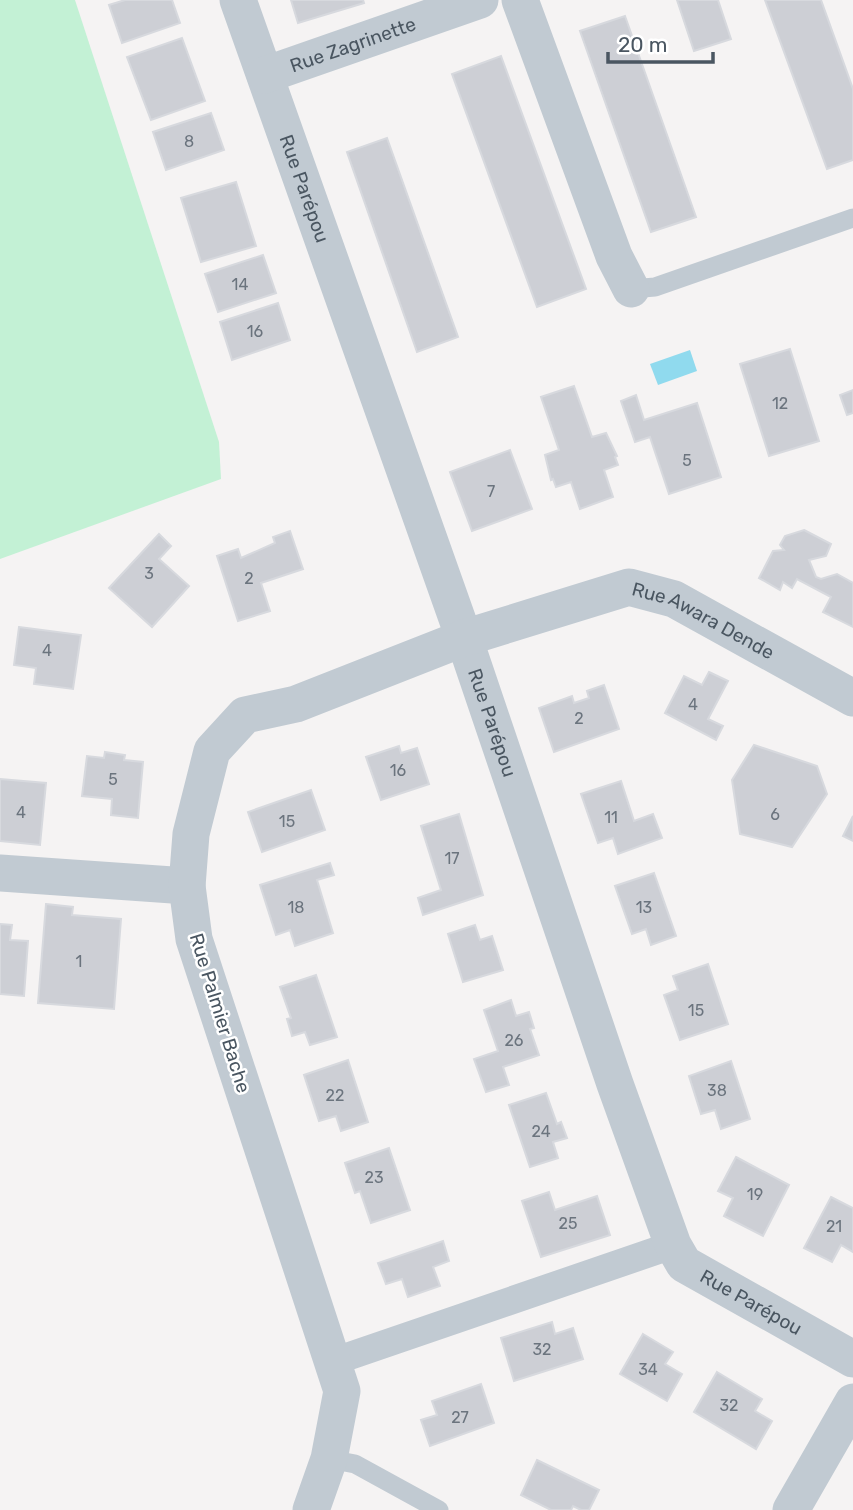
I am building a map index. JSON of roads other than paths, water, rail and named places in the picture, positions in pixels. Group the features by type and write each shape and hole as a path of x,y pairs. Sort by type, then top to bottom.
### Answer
{"street":[{"name":"Rue Parépou","path":"238,0 464,638 615,1084 673,1245 684,1264 853,1359"},
{"name":"Rue Zagrinette","path":"265,75 480,0"},
{"path":"520,0 614,256 631,289"},
{"name":"Rue Awara Dende","path":"464,638 629,587 674,599 853,698"},
{"name":"Rue Palmier Bache","path":"311,1510 329,1460 342,1391 194,939 187,886 191,834 212,751 245,715 296,704 464,638"},
{"path":"0,873 187,886"},
{"path":"332,1362 673,1245"},
{"path":"791,1510 853,1402"}],"lane":[{"path":"631,289 655,287 853,218"},
{"path":"329,1460 355,1464 439,1510"}],"water":[{"path":"690,350 697,371 658,385 650,364"}]}
